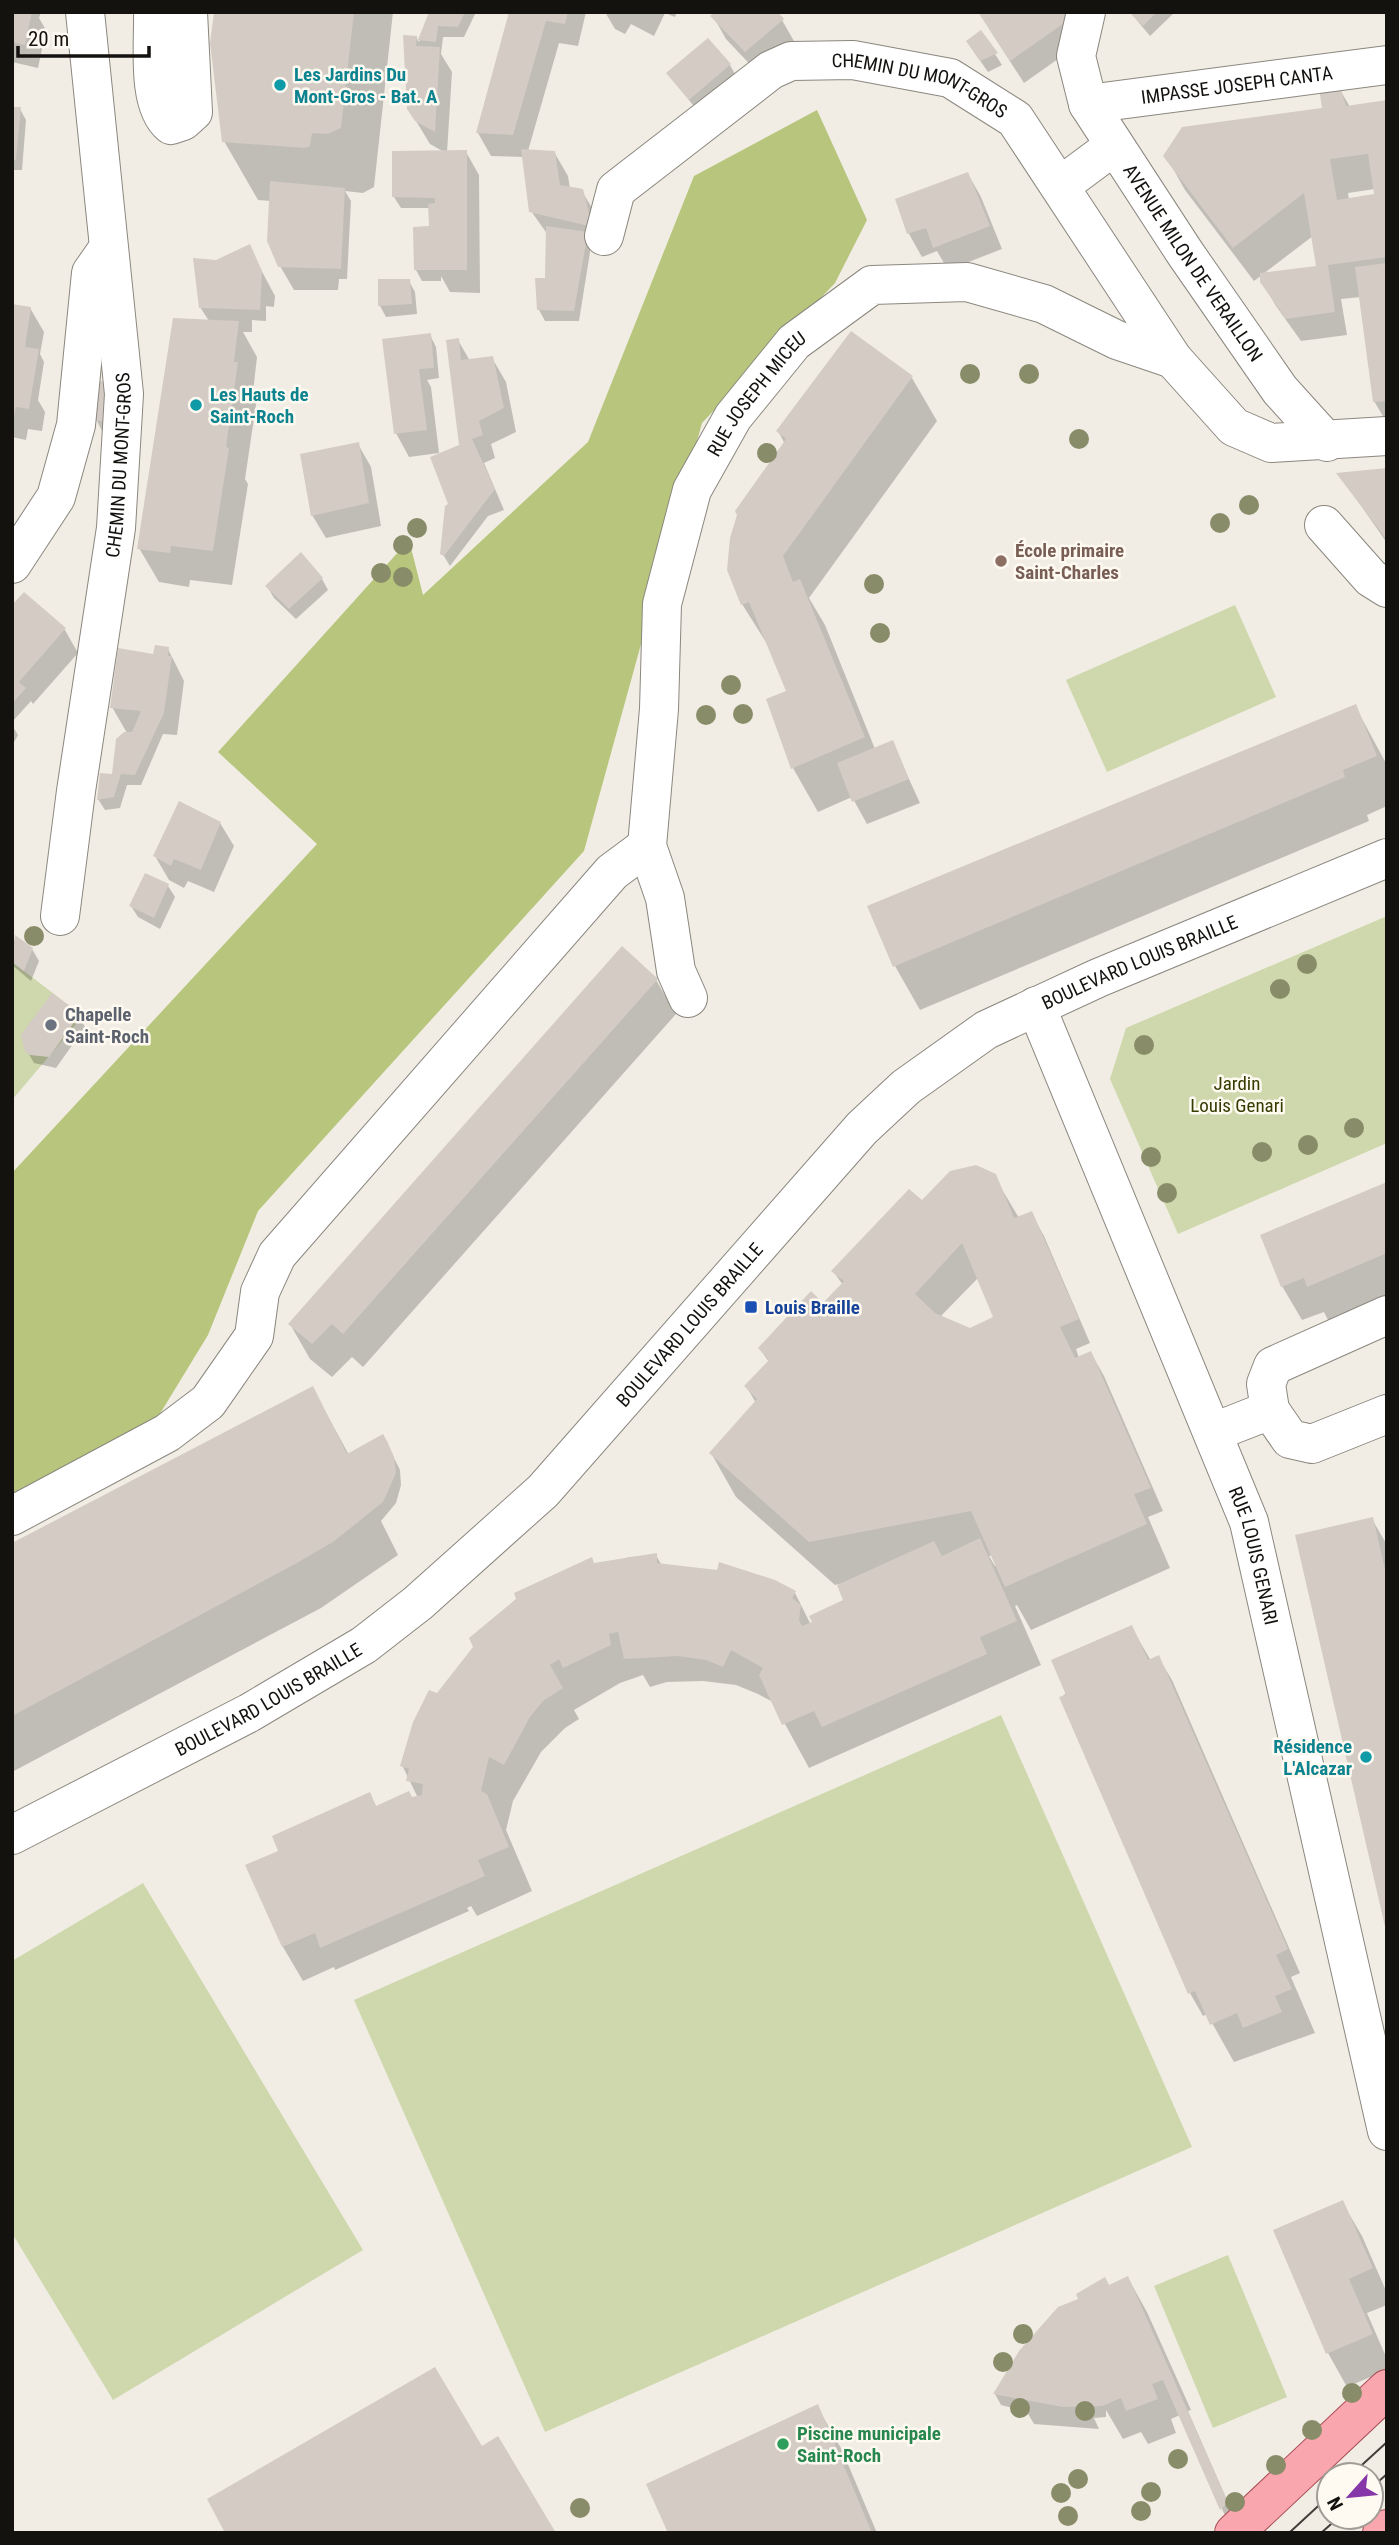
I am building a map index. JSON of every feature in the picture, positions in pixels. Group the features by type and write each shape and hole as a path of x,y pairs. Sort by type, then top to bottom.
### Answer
{"main road":[{"path":"1234,2533 1387,2389"},
{"path":"1382,2533 1387,2529"}],"street":[{"name":"CHEMIN DU MONT-GROS","path":"60,916 116,528 124,394 85,12"},
{"path":"153,12 155,96 160,116 170,125 183,121 193,112 188,12"},
{"name":"AVENUE MILON DE VERAILLON","path":"1086,12 1076,56 1088,104 1280,390 1327,442"},
{"name":"CHEMIN DU MONT-GROS","path":"604,236 616,190 754,82 791,61 853,60 950,78 1015,119 1173,359 1234,427 1271,443 1327,442"},
{"name":"IMPASSE JOSEPH CANTA","path":"1088,104 1387,65"},
{"path":"1060,186 1114,146"},
{"path":"12,564 57,497 76,425 91,273 110,246"},
{"name":"RUE JOSEPH MICEU","path":"647,846 659,709 662,604 692,490 733,417 793,342 872,285 967,282 1044,304 1117,340 1173,359"},
{"path":"1327,442 1387,436"},
{"path":"1324,525 1371,578 1387,588"},
{"path":"12,1516 167,1433 208,1402 254,1336 260,1292 277,1255 611,872 647,846 665,898 676,971 688,998"},
{"name":"BOULEVARD LOUIS BRAILLE","path":"12,1835 259,1707 364,1644 418,1603 544,1491 862,1128 906,1087 954,1051 986,1030 1036,1006 1387,858"},
{"name":"RUE LOUIS GENARI","path":"1036,1006 1249,1522 1387,2131"},
{"path":"1387,1315 1273,1366 1266,1384 1270,1410 1290,1439 1312,1444 1387,1414"},
{"path":"1214,1432 1270,1410"}],"green space":[{"path":"817,110 867,220 835,283 702,423 584,851 258,1211 208,1335 158,1417 12,1494 12,1173 317,844 218,752 409,540 423,595 588,442 694,176"},
{"path":"1235,605 1276,697 1107,772 1066,680"},
{"name":"Jardin Louis Genari","path":"1387,916 1387,1143 1178,1234 1110,1079 1126,1028"},
{"path":"12,962 83,1016 12,1100"},
{"path":"1001,1715 1192,2147 545,2432 354,2000"},
{"path":"143,1883 363,2250 113,2400 12,2233 12,1961"},
{"path":"1228,2255 1287,2397 1213,2428 1154,2286"}],"building":[{"path":"12,12 32,12 25,45 12,42"},
{"name":"Les Jardins Du Mont-Gros - Bat. A","path":"214,12 354,12 341,128 328,134 312,133 310,146 306,148 222,142 210,43"},
{"path":"429,12 465,12 458,27 438,26 436,42 418,40"},
{"path":"509,12 568,12 565,24 546,21 513,135 476,133"},
{"path":"714,12 778,12 784,19 745,52 710,16"},
{"path":"978,12 1067,12 1063,24 1010,61"},
{"path":"1129,12 1157,12 1143,26"},
{"path":"981,30 998,53 980,61 966,41"},
{"path":"403,35 417,36 416,46 440,47 435,132 415,121 407,109"},
{"path":"708,38 731,64 689,100 666,73"},
{"path":"1340,86 1346,106 1387,100 1387,257 1328,265 1335,312 1286,319 1260,282 1260,273 1316,266 1304,193 1233,248 1163,156 1182,127 1322,108 1319,88","holes":["1368,154 1374,194 1337,200 1330,159"]},
{"path":"12,107 21,107 16,160 12,159"},
{"path":"521,149 555,151 560,185 583,189 590,217 589,226 529,212"},
{"path":"467,150 467,270 414,270 413,227 429,226 428,204 435,203 435,198 392,197 392,151"},
{"path":"968,172 990,226 933,248 926,228 907,234 895,199"},
{"path":"270,181 345,188 341,269 278,267 267,241"},
{"path":"546,226 588,232 574,311 537,310 535,278 545,278"},
{"path":"250,244 262,271 260,310 199,308 193,258 216,260"},
{"path":"1387,263 1387,401 1373,402 1355,267"},
{"path":"378,279 410,279 412,304 378,306"},
{"path":"12,304 31,307 25,347 39,349 29,409 16,407 14,417"},
{"name":"Les Hauts de Saint-Roch","path":"173,318 239,321 234,362 238,362 226,447 229,448 213,551 171,546 170,553 137,549"},
{"path":"851,331 913,376 783,556 793,582 800,579 865,737 791,769 766,699 786,691 749,602 741,605 727,570 730,538 737,515 735,511 786,439 776,431"},
{"path":"431,333 434,368 419,369 427,430 394,434 382,339"},
{"path":"459,338 461,360 493,356 504,408 479,421 483,435 472,439 495,489 444,556 440,554 445,506 448,504 430,457 459,445 446,340"},
{"path":"100,381 115,384 113,423 94,420"},
{"path":"359,442 369,503 311,516 300,454"},
{"path":"1387,468 1387,540 1336,473"},
{"path":"301,552 323,578 289,609 265,586"},
{"path":"24,592 66,628 19,682 26,688 12,704 12,605"},
{"path":"155,645 169,647 168,656 172,656 164,713 135,775 121,774 114,797 97,800 100,773 112,774 116,739 124,732 132,732 141,711 110,708 118,648 153,654"},
{"path":"1356,704 1377,756 1343,770 1345,777 893,967 867,906"},
{"path":"893,740 909,779 852,802 837,763"},
{"path":"179,801 221,822 201,870 174,859 171,866 153,856"},
{"path":"145,873 169,884 154,918 129,906"},
{"path":"15,935 33,948 24,971 12,962"},
{"path":"622,946 658,979 343,1334 332,1324 312,1344 288,1324"},
{"name":"Chapelle Saint-Roch","path":"52,993 80,1014 49,1057 30,1055 25,1052 21,1035"},
{"path":"976,1165 996,1174 1014,1218 1032,1211 1079,1319 1060,1327 1075,1358 1091,1351 1151,1488 1134,1494 1147,1524 1005,1587 971,1511 809,1542 709,1453 757,1399 744,1386 769,1360 758,1348 811,1291 823,1303 844,1281 831,1271 909,1189 922,1200 950,1171","holes":["962,1243 993,1317 970,1328 935,1313 915,1294"]},
{"path":"1387,1182 1387,1253 1307,1287 1304,1278 1281,1287 1260,1235"},
{"path":"313,1386 347,1454 383,1434 394,1457 396,1473 383,1502 333,1542 295,1564 12,1716 12,1543"},
{"name":"Résidence L'Alcazar","path":"1373,1517 1387,1578 1386,1931 1295,1535"},
{"path":"980,1538 1017,1621 980,1637 987,1654 822,1727 814,1711 782,1725 759,1675 763,1668 731,1650 723,1667 706,1660 678,1656 624,1659 618,1632 609,1634 611,1645 563,1668 559,1659 550,1665 563,1688 543,1701 530,1717 504,1765 489,1757 481,1791 487,1794 509,1847 478,1860 485,1876 320,1948 315,1933 282,1947 245,1865 278,1851 272,1836 370,1792 376,1806 409,1791 412,1797 422,1795 423,1784 406,1781 409,1769 400,1766 413,1722 429,1690 437,1693 473,1647 469,1638 516,1599 514,1593 592,1557 594,1563 657,1553 657,1563 717,1570 719,1562 775,1580 796,1591 792,1598 801,1605 799,1620 802,1626 812,1622 809,1616 843,1600 837,1585 934,1541 942,1556"},
{"path":"1132,1625 1148,1660 1159,1655 1288,1949 1276,1955 1292,1989 1275,1996 1282,2012 1243,2028 1237,2013 1210,2025 1195,1991 1188,1994 1059,1697 1066,1695 1051,1660"},
{"path":"1343,2200 1373,2268 1349,2279 1373,2334 1326,2354 1273,2230"},
{"path":"1128,2276 1228,2502 1220,2510 1163,2380 1152,2384 1158,2399 1126,2411 1121,2398 1102,2406 1063,2407 993,2394 1019,2351 1058,2307 1078,2299 1076,2294 1105,2277 1109,2285"},
{"path":"435,2367 482,2446 498,2436 556,2533 225,2533 207,2499"},
{"name":"Piscine municipale Saint-Roch","path":"818,2404 872,2533 668,2533 646,2484"}],"tram line":[{"path":"1366,2461 1387,2442"},
{"path":"1289,2533 1315,2509"}],"place":[{"name":"Les Jardins Du Mont-Gros - Bat. A","path":"280,85"},
{"name":"Les Hauts de Saint-Roch","path":"196,405"},
{"name":"École primaire Saint-Charles","path":"1001,561"},
{"name":"Chapelle Saint-Roch","path":"51,1025"},
{"name":"Louis Braille","path":"751,1307"},
{"name":"Résidence L'Alcazar","path":"1366,1757"},
{"name":"Piscine municipale Saint-Roch","path":"783,2444"}]}
